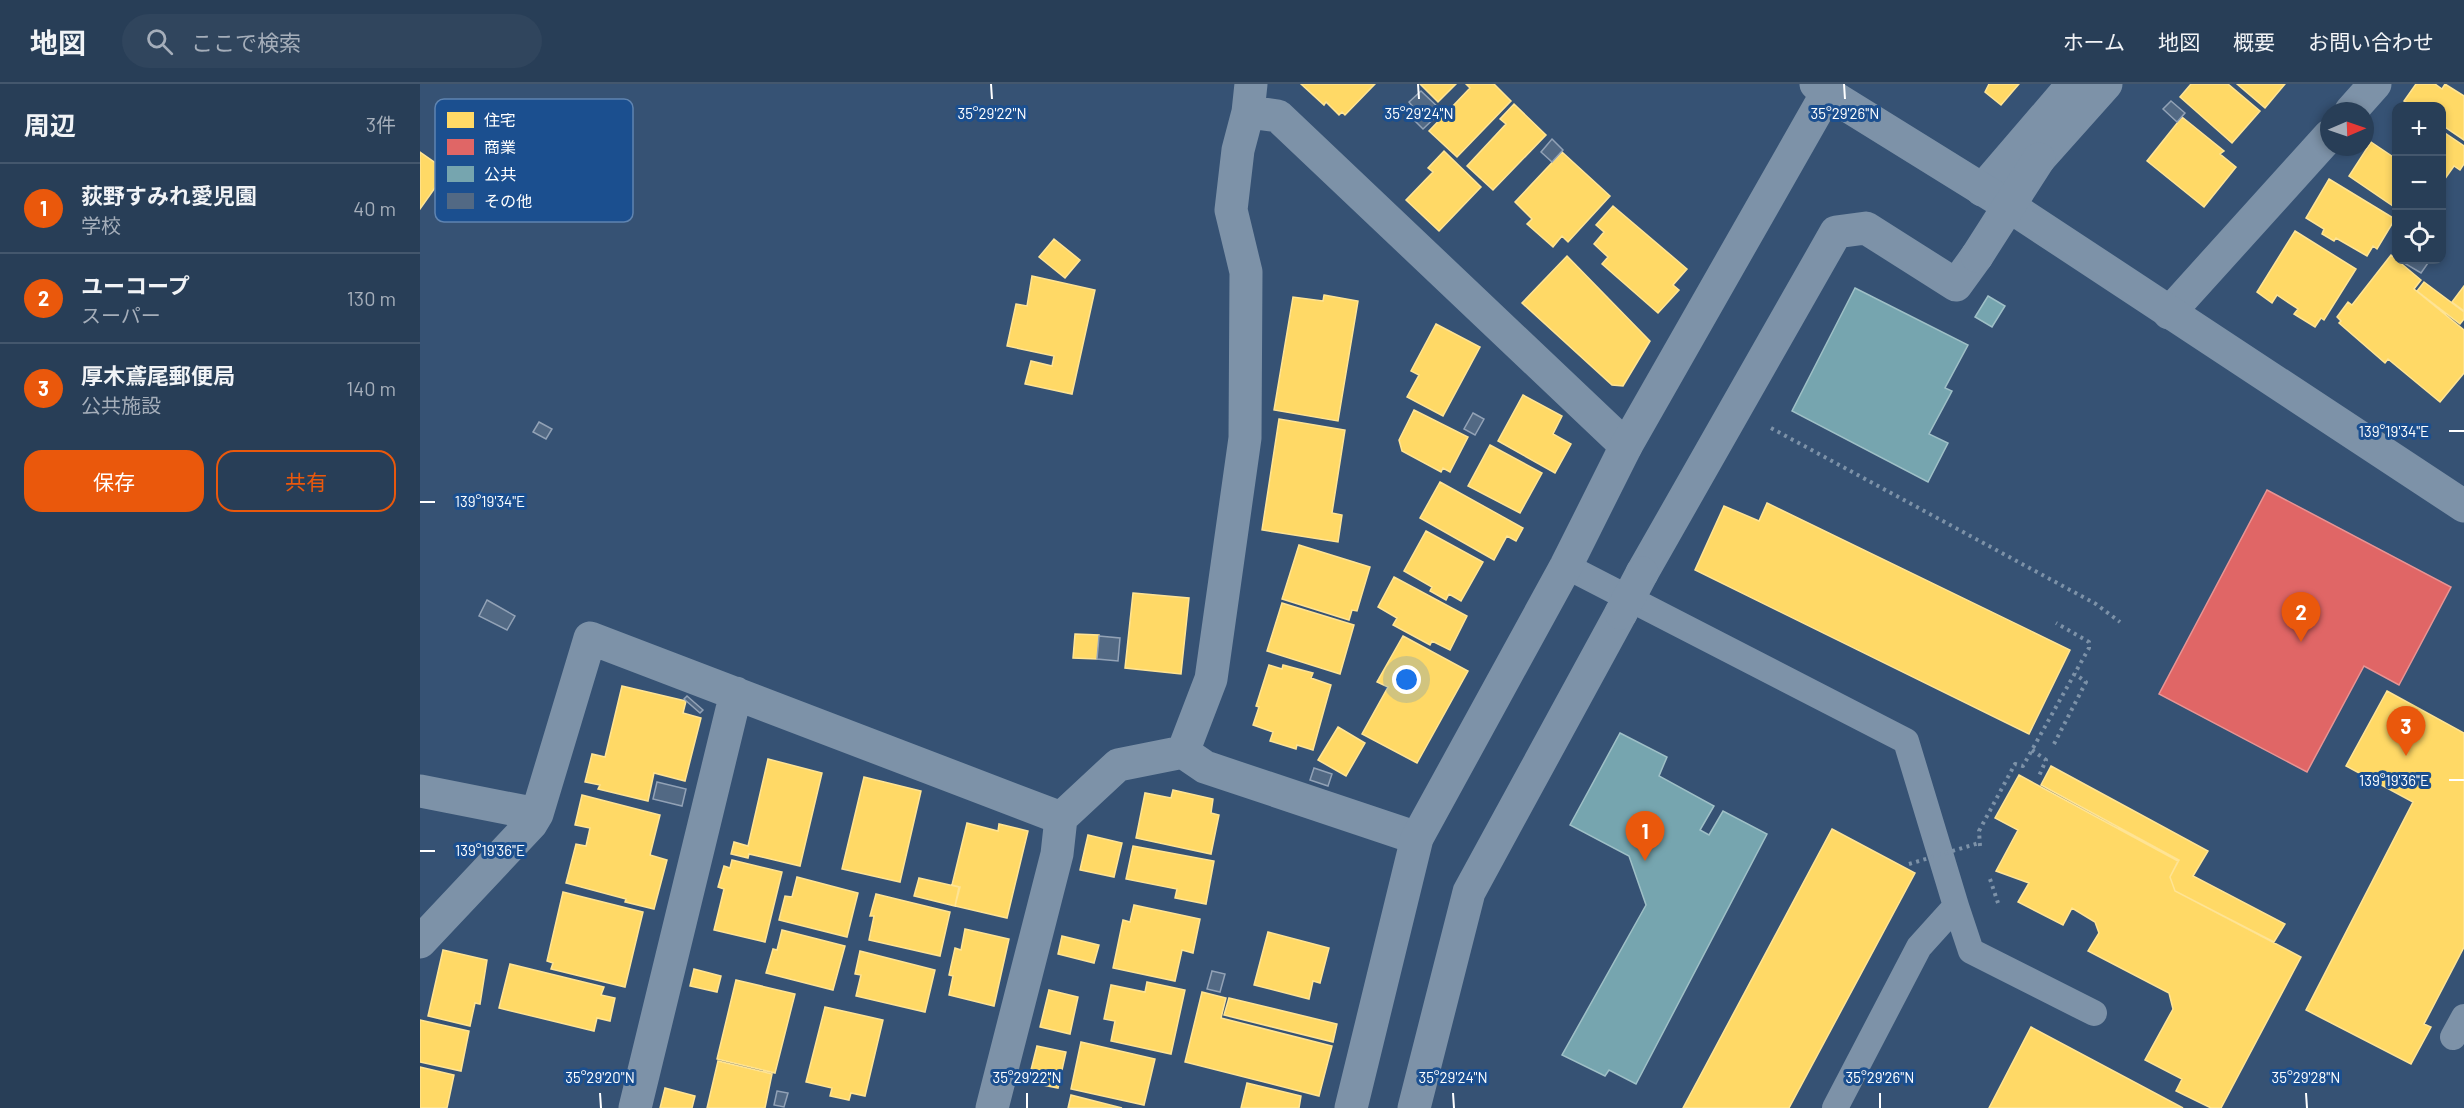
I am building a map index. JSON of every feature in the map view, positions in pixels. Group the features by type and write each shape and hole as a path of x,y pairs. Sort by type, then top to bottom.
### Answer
{"street":[{"path":"1982,190 2073,84"},
{"path":"1414,1108 1469,892 1642,573 1836,232 1866,228 1956,285 2039,159 2106,84"},
{"path":"2359,102 2375,84"},
{"path":"1351,1108 1418,838 1566,566 1626,446 1826,87 2464,506"},
{"path":"1183,752 1211,679 1245,438 1246,272 1231,210 1238,150 1250,98 1278,116 1626,446"},
{"path":"2169,313 2320,146"},
{"path":"420,942 531,824 537,814 590,638 1061,818"},
{"path":"635,1108 736,693"},
{"path":"992,1108 1057,854 1061,818 1118,765 1183,752 1205,767 1418,838"},
{"path":"420,791 537,814"}],"lane":[{"path":"1566,566 1906,741 1971,951 2094,1013"},
{"path":"1835,1108 1919,946 1956,906"}],"path":[{"path":"1736,409 2096,604 2120,622"},
{"path":"1982,854 1979,831 2015,764 2023,766 2090,648 2089,642 2056,623"},
{"path":"2054,744 2086,682 2075,674"},
{"path":"2032,750 2046,760 2039,776"},
{"path":"1909,864 1979,843"},
{"path":"1989,876 2000,909"}],"building: 住宅":[{"path":"1301,84 1375,84 1345,115 1342,112 1339,115 1326,102 1324,105"},
{"path":"1420,84 1456,84 1438,102"},
{"path":"1466,84 1494,84 1511,101 1457,157 1429,131 1470,88"},
{"path":"1989,84 2019,84 2001,105 1985,92"},
{"path":"2191,84 2228,84 2260,111 2232,143 2180,97"},
{"path":"2237,84 2285,84 2265,108"},
{"path":"2416,84 2435,84 2442,89 2445,84 2464,96 2464,140 2446,128 2446,102 2404,101"},
{"path":"1514,104 1546,135 1493,190 1467,166 1506,124 1500,119"},
{"path":"2182,117 2224,151 2220,154 2236,167 2204,207 2147,161"},
{"path":"2446,134 2464,146 2464,164 2460,170 2454,166 2446,177"},
{"path":"2374,144 2392,156 2392,205 2349,176 2362,156 2374,156"},
{"path":"1444,151 1481,187 1439,231 1406,200 1433,172 1428,168"},
{"path":"420,152 435,163 435,188 420,209"},
{"path":"1562,152 1610,196 1568,242 1562,236 1553,247 1527,224 1532,219 1515,202"},
{"path":"2329,179 2392,217 2392,224 2377,249 2373,246 2367,256 2336,238 2334,241 2322,234 2324,229 2306,218"},
{"path":"1613,206 1687,269 1673,285 1679,290 1658,313 1602,264 1608,257 1594,244 1604,232 1596,225"},
{"path":"2295,231 2356,269 2324,320 2321,318 2315,327 2294,314 2298,309 2277,295 2272,303 2257,292"},
{"path":"1054,239 1080,260 1065,278 1039,257"},
{"path":"2391,255 2392,264 2402,264 2421,280 2414,289 2464,330 2464,373 2440,402 2388,359 2385,363 2339,323 2341,321 2337,317 2348,302 2352,305"},
{"path":"1567,256 1650,341 1623,386 1612,385 1522,303"},
{"path":"1032,276 1095,290 1072,394 1025,384 1031,361 1052,366 1054,356 1007,346 1016,304 1027,306"},
{"path":"2424,282 2464,312 2464,319 2460,324 2417,291"},
{"path":"2464,286 2464,311 2452,302"},
{"path":"1324,295 1358,301 1338,421 1274,410 1293,297 1323,301"},
{"path":"1436,324 1480,347 1443,416 1407,397 1419,375 1411,371"},
{"path":"1523,395 1562,416 1553,434 1571,444 1555,473 1498,441"},
{"path":"1414,410 1468,437 1450,472 1443,468 1441,472 1402,451 1399,440"},
{"path":"1279,419 1345,430 1332,513 1342,515 1338,542 1262,530"},
{"path":"1490,445 1542,473 1520,513 1468,486"},
{"path":"1440,482 1523,528 1516,541 1507,536 1494,560 1420,518"},
{"path":"1767,503 2070,650 2029,734 1695,570 1724,506 1759,521"},
{"path":"1426,531 1483,562 1461,601 1449,594 1446,600 1430,591 1432,587 1404,571"},
{"path":"1299,545 1370,567 1357,611 1352,610 1349,620 1282,599"},
{"path":"1394,577 1467,616 1450,650 1432,641 1430,645 1393,625 1397,618 1378,607"},
{"path":"1133,593 1189,598 1181,674 1125,668"},
{"path":"1282,603 1354,625 1340,674 1267,651"},
{"path":"1075,634 1099,635 1097,659 1073,658"},
{"path":"1403,636 1468,671 1417,763 1362,734 1388,687 1377,682"},
{"path":"1269,665 1282,669 1283,665 1313,673 1311,678 1331,685 1313,750 1297,745 1296,749 1270,741 1273,732 1253,725 1259,707 1256,706"},
{"path":"622,686 686,701 683,713 701,718 685,781 654,773 648,801 598,789 600,785 585,782 592,754 605,757"},
{"path":"2387,691 2464,733 2464,947 2424,1024 2431,1027 2411,1064 2306,1010 2413,802 2346,766"},
{"path":"1338,727 1365,743 1346,776 1318,760"},
{"path":"768,759 822,773 800,866 749,854 748,858 731,854 734,842 748,846"},
{"path":"2051,766 2208,851 2193,876 2285,924 2274,942 2175,891 2170,877 2179,860 2041,785"},
{"path":"2019,775 2178,861 2170,877 2175,891 2301,957 2221,1108 2211,1108 2176,1091 2182,1079 2145,1060 2173,1009 2169,993 2088,951 2099,933 2095,922 2072,908 2063,925 2018,902 2029,883 1996,871 2018,830 1995,818"},
{"path":"864,777 921,791 900,882 842,869"},
{"path":"1173,790 1213,799 1211,813 1219,815 1211,854 1136,838 1145,793 1171,798"},
{"path":"582,795 660,815 650,855 667,860 654,909 566,883 576,844 586,846 590,828 575,825"},
{"path":"967,823 998,831 999,824 1028,831 1007,918 955,906 960,887 952,885"},
{"path":"1832,829 1915,873 1789,1108 1683,1108"},
{"path":"1088,835 1122,843 1114,877 1080,870"},
{"path":"1133,846 1214,861 1206,904 1175,898 1177,889 1126,879"},
{"path":"732,860 782,872 765,942 714,930 724,889 718,887 724,866 730,868"},
{"path":"797,877 858,893 847,937 779,920 785,896 792,897"},
{"path":"919,878 959,887 955,906 914,896"},
{"path":"563,892 643,912 625,987 551,969 553,963 547,961"},
{"path":"876,894 950,912 940,956 869,940 874,916 870,916"},
{"path":"1134,905 1200,919 1193,953 1182,950 1175,981 1113,968 1123,920 1130,922"},
{"path":"965,929 1009,939 994,1006 949,995 953,976 949,975 955,948 961,950"},
{"path":"782,930 845,946 833,990 766,973 773,949 777,950"},
{"path":"1268,932 1329,948 1320,983 1313,981 1309,999 1254,985"},
{"path":"1062,936 1099,945 1094,963 1058,954"},
{"path":"443,950 487,960 480,1004 475,1003 470,1026 428,1016"},
{"path":"860,951 935,970 925,1012 856,996 861,975 855,974"},
{"path":"510,964 604,987 601,995 615,998 610,1021 597,1018 594,1031 499,1008"},
{"path":"694,969 721,976 717,992 690,986"},
{"path":"736,980 795,994 775,1073 717,1059"},
{"path":"1147,982 1185,990 1171,1054 1111,1041 1115,1021 1104,1019 1111,985 1145,992"},
{"path":"1049,990 1078,997 1070,1034 1040,1027"},
{"path":"1202,992 1226,998 1221,1018 1332,1046 1319,1096 1185,1062"},
{"path":"1229,998 1337,1024 1333,1042 1224,1015"},
{"path":"825,1007 883,1020 865,1096 851,1093 849,1100 830,1096 832,1088 806,1082"},
{"path":"420,1020 469,1031 461,1071 420,1062"},
{"path":"2031,1027 2183,1108 1989,1108"},
{"path":"1081,1042 1155,1059 1144,1105 1071,1089"},
{"path":"1037,1046 1066,1052 1058,1088 1028,1082"},
{"path":"718,1061 772,1074 765,1108 707,1108"},
{"path":"420,1067 454,1075 447,1108 420,1108"},
{"path":"1247,1083 1301,1096 1299,1108 1241,1108"},
{"path":"665,1088 695,1096 692,1108 660,1108"},
{"path":"1071,1095 1122,1108 1068,1108"}],"building: 商業":[{"path":"2267,490 2451,587 2399,685 2364,666 2307,772 2159,694"}],"building: 公共":[{"path":"1855,288 1968,345 1945,388 1952,391 1929,434 1948,443 1928,482 1792,411"},
{"path":"1988,296 2005,306 1992,327 1975,317"},
{"path":"1620,733 1667,757 1659,776 1714,806 1700,830 1709,835 1723,811 1767,834 1636,1084 1609,1070 1605,1076 1562,1055 1646,905 1629,856 1570,825"}],"building: その他":[{"path":"1421,91 1442,111 1423,129 1408,114 1414,108 1409,102"},
{"path":"2171,101 2185,113 2177,122 2163,109"},
{"path":"1552,139 1563,150 1552,162 1541,152"},
{"path":"2406,264 2427,264 2421,273"},
{"path":"1473,413 1484,419 1475,435 1464,429"},
{"path":"539,422 552,429 546,439 533,432"},
{"path":"487,600 515,616 507,630 479,616"},
{"path":"1099,636 1120,638 1118,661 1097,659"},
{"path":"687,696 703,710 700,713 684,699"},
{"path":"1314,768 1332,774 1328,786 1310,780"},
{"path":"657,782 686,789 682,806 653,799"},
{"path":"1212,971 1225,974 1220,992 1207,989"},
{"path":"777,1091 788,1093 784,1107 774,1105"}],"place":[{"name":"ユーコープ","path":"2301,642"},
{"name":"厚木鳶尾郵便局","path":"2406,756"},
{"name":"荻野すみれ愛児園","path":"1645,861"}]}
